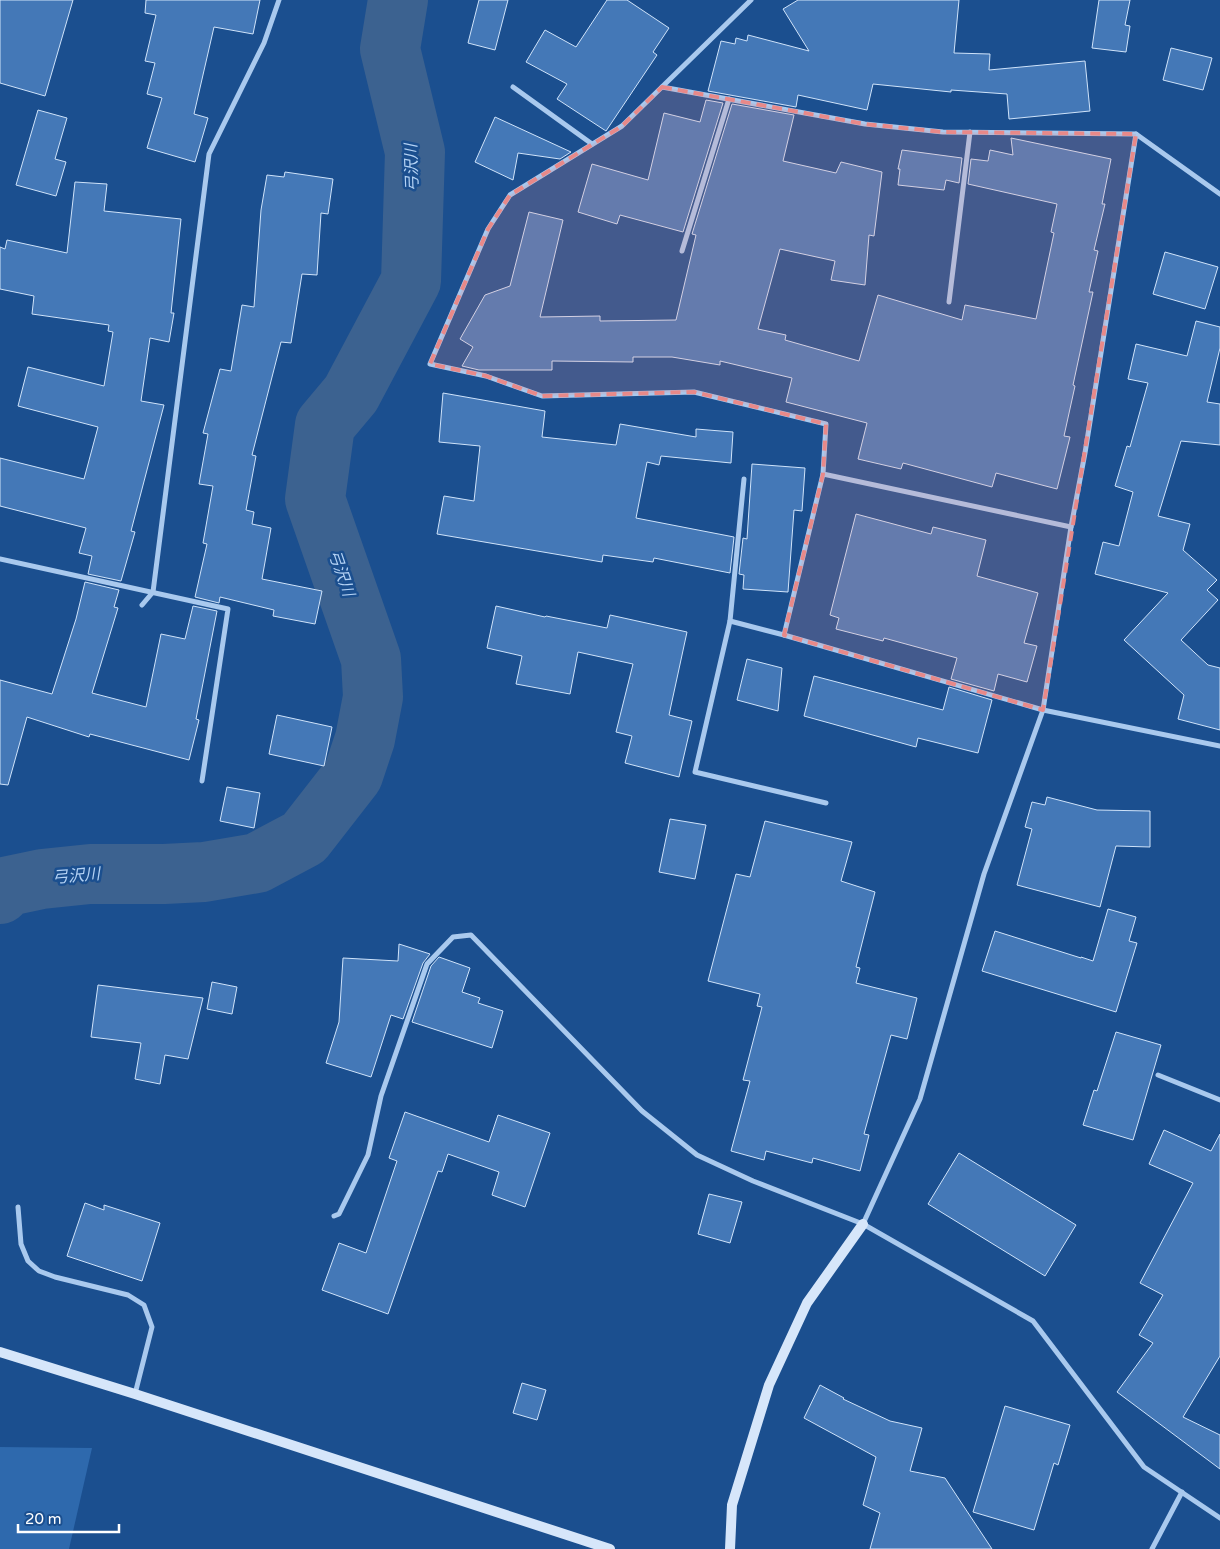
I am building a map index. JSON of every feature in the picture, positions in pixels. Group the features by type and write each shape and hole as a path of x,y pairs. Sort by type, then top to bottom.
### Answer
{"street":[{"path":"142,606 153,592 209,154 264,44 279,0"},
{"path":"751,0 622,126 510,195 488,229 430,364 486,376 542,396 694,392 826,424 823,474 784,635"},
{"path":"513,87 592,144"},
{"path":"662,87 865,124 943,132 1136,134 1220,194"},
{"path":"682,251 729,99"},
{"path":"949,302 970,132"},
{"path":"730,1549 732,1505 769,1385 807,1303 863,1224 920,1100 984,874 1043,710 1071,527 1136,134"},
{"path":"823,474 1071,527"},
{"path":"744,479 730,621 695,772 826,803"},
{"path":"0,559 228,609 202,781"},
{"path":"730,621 1043,710 1220,746"},
{"path":"334,1216 339,1214 368,1155 381,1096 426,964 454,937 471,935 642,1111 697,1155 753,1181 863,1224 1033,1322 1144,1466 1220,1518"},
{"path":"1158,1075 1220,1100"},
{"path":"18,1207 20,1244 28,1261 39,1271 128,1295 144,1305 152,1327 135,1394"},
{"path":"0,1352 135,1394 610,1549"},
{"path":"1152,1549 1182,1492"}],"highlighted area":[{"path":"662,87 865,124 943,132 1136,134 1043,710 784,635 823,474 826,424 694,392 542,396 486,376 430,364 488,229 510,195 622,126"}],"shaded area":[{"path":"0,1447 92,1448 69,1549 0,1549"}],"building":[{"path":"0,0 73,0 45,96 0,83"},
{"path":"146,0 260,0 253,34 214,27 194,114 208,118 195,162 147,148 162,98 147,94 155,63 145,61 156,15 145,13"},
{"path":"479,0 508,0 495,50 468,43"},
{"path":"607,0 627,0 669,28 653,52 657,55 606,131 557,99 567,84 526,62 545,30 576,47"},
{"path":"798,0 959,0 954,53 990,54 989,70 1085,61 1090,111 1009,119 1007,94 951,90 951,92 873,84 867,110 798,95 796,107 708,91 721,41 735,44 736,38 747,41 748,35 809,51 783,9"},
{"path":"1099,0 1130,0 1125,25 1130,26 1126,52 1092,48"},
{"path":"1171,48 1212,58 1203,90 1163,80"},
{"path":"706,100 723,103 683,232 620,215 617,224 578,212 592,164 648,180 664,113 700,122"},
{"path":"732,104 794,115 783,161 836,173 841,162 882,172 874,236 869,235 865,285 831,280 835,261 780,249 758,329 786,335 785,340 859,361 878,295 962,320 965,305 1036,319 1054,233 1051,232 1057,204 968,184 971,159 988,161 990,150 1013,155 1011,138 1111,159 1102,204 1105,204 1094,250 1098,251 1089,292 1093,292 1064,436 1070,437 1057,489 996,473 992,487 903,463 901,469 858,459 867,423 786,402 792,378 720,361 720,365 672,357 633,357 633,362 552,361 552,370 479,370 462,366 473,347 460,339 485,295 510,286 529,212 563,220 540,317 600,316 600,321 676,320 696,235 692,234"},
{"path":"38,110 67,118 55,159 66,162 56,196 16,185"},
{"path":"495,117 571,152 560,159 518,153 513,180 475,162"},
{"path":"902,150 962,158 959,183 946,180 944,190 898,185 900,169 898,169"},
{"path":"285,172 333,179 328,214 321,213 317,275 302,274 291,343 281,342 252,455 256,456 246,510 254,512 252,524 271,528 262,579 322,591 315,624 273,616 274,610 220,597 219,603 195,597 207,544 203,543 213,486 199,484 208,434 203,433 220,369 231,371 242,305 254,307 261,210 267,175 284,177"},
{"path":"75,182 107,184 104,211 181,219 171,313 174,313 169,342 150,338 141,401 164,405 131,531 135,532 121,581 88,574 92,556 79,553 86,528 0,506 0,458 84,479 98,427 18,406 28,367 104,386 113,332 108,331 109,325 32,314 34,296 0,289 0,247 5,249 7,240 67,253"},
{"path":"1165,252 1218,267 1205,309 1153,294"},
{"path":"1196,321 1220,327 1220,348 1207,402 1220,404 1220,445 1181,441 1158,516 1190,524 1183,550 1217,580 1207,590 1218,600 1181,640 1208,665 1220,668 1220,730 1178,719 1184,695 1124,640 1168,593 1095,574 1103,542 1119,546 1133,492 1115,486 1127,446 1130,447 1148,383 1128,379 1136,344 1187,356"},
{"path":"443,393 545,411 542,437 616,445 620,424 696,437 696,429 733,432 731,463 661,456 659,465 647,462 636,518 734,537 730,573 654,558 653,562 603,555 602,562 437,534 444,496 474,501 480,446 439,442"},
{"path":"752,464 805,468 802,511 794,510 788,592 743,589 744,575 739,574 743,538 747,539"},
{"path":"856,514 931,534 933,527 986,540 977,576 1038,593 1024,643 1037,646 1027,682 998,674 994,691 951,679 957,658 884,638 883,641 836,629 839,618 830,615"},
{"path":"85,582 119,590 114,607 118,608 92,693 146,707 161,634 185,639 193,606 217,611 196,719 199,720 189,760 90,734 89,737 27,717 8,785 0,784 0,680 52,694 76,619"},
{"path":"496,606 607,628 610,615 687,632 669,715 692,721 679,777 625,763 632,736 616,732 633,664 578,652 570,694 516,684 522,656 487,648"},
{"path":"747,659 782,668 778,711 737,700"},
{"path":"814,676 943,710 949,687 992,700 978,753 918,738 916,747 804,716"},
{"path":"277,715 332,727 324,766 269,754"},
{"path":"227,787 260,793 254,828 220,821"},
{"path":"1047,797 1097,810 1150,811 1150,847 1116,846 1100,907 1017,885 1032,829 1025,827 1032,802 1045,805"},
{"path":"670,819 706,825 695,879 659,872"},
{"path":"765,821 852,842 841,881 875,892 856,967 860,968 856,983 917,998 907,1039 891,1035 864,1134 869,1135 860,1171 813,1158 812,1163 766,1151 764,1160 731,1151 750,1081 743,1080 762,1007 757,1006 760,994 708,981 736,874 750,877"},
{"path":"1108,909 1136,917 1129,941 1137,943 1116,1012 982,971 995,931 1093,961"},
{"path":"399,944 430,954 423,963 403,1019 391,1015 371,1077 326,1063 339,1022 343,958 398,961"},
{"path":"439,957 470,968 462,992 480,998 478,1003 503,1011 492,1048 412,1022 431,966"},
{"path":"212,982 237,987 232,1014 207,1009"},
{"path":"98,985 203,998 188,1059 165,1055 160,1084 135,1079 141,1043 91,1037"},
{"path":"1116,1032 1161,1045 1133,1140 1083,1125 1094,1090 1097,1091"},
{"path":"405,1112 489,1142 498,1115 550,1133 525,1207 492,1195 499,1172 448,1154 442,1172 438,1171 388,1314 322,1290 339,1243 366,1253 397,1161 389,1158"},
{"path":"1164,1130 1211,1151 1220,1134 1220,1356 1183,1417 1220,1435 1220,1469 1117,1392 1153,1343 1139,1335 1163,1295 1140,1283 1193,1183 1149,1164"},
{"path":"959,1153 1076,1225 1045,1276 928,1204"},
{"path":"709,1194 742,1202 730,1243 698,1234"},
{"path":"85,1203 104,1210 104,1205 160,1223 142,1281 67,1256"},
{"path":"522,1383 546,1390 537,1420 513,1413"},
{"path":"820,1385 843,1399 890,1421 922,1428 910,1471 945,1478 992,1549 870,1549 880,1513 863,1505 876,1457 804,1418"},
{"path":"1005,1406 1070,1425 1058,1465 1054,1463 1034,1530 973,1512"}],"waterway":[{"name":"弓沢川","path":"0,894 4,887 42,879 90,874 204,872 257,863 304,838 353,775 365,739 373,697 371,659 315,499 325,425 351,394 411,281 415,152 390,49 398,0"}]}
